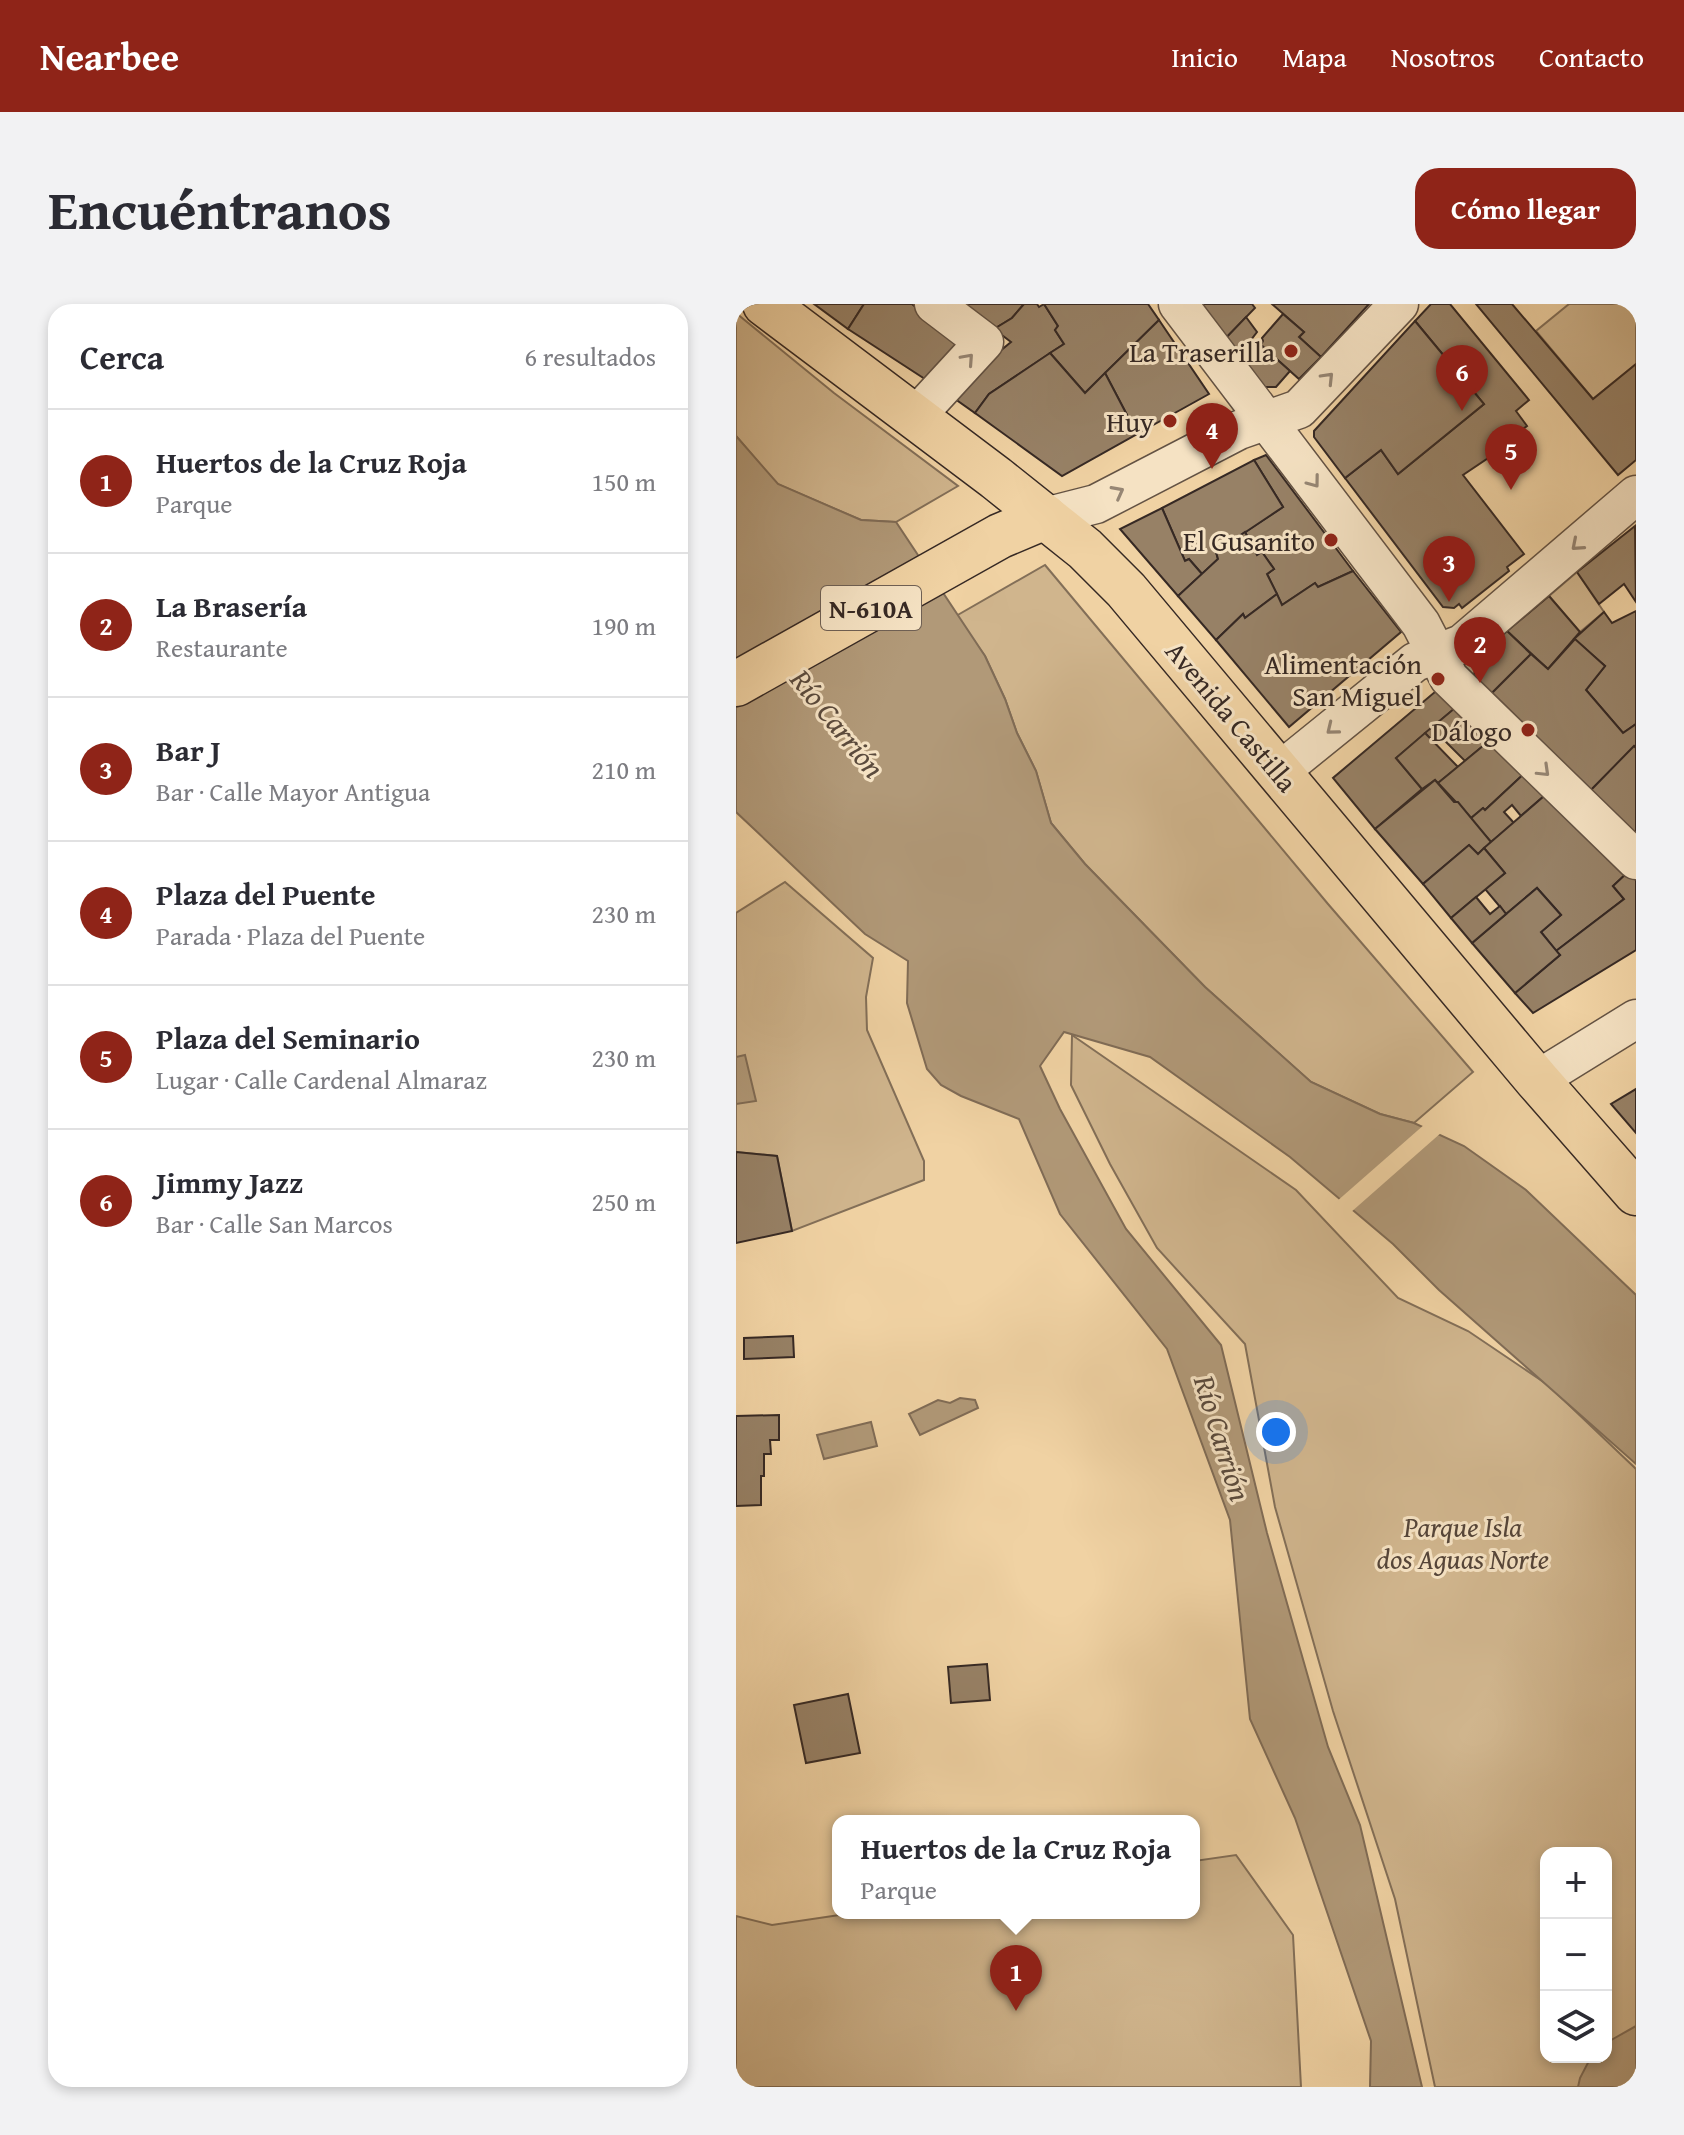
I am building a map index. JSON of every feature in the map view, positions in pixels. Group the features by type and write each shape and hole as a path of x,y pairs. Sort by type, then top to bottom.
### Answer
{"main road":[{"name":"Avenida Castilla","path":"765,304 915,417 1025,525 1085,549 1140,605 1537,1080 1636,1193"},
{"name":"N-610A","path":"736,684 1025,525"}],"street":[{"path":"915,417 984,342 934,304"},
{"path":"1178,304 1421,624 1449,678 1636,860"},
{"path":"1025,525 1096,504 1239,430 1299,409 1399,304"},
{"path":"1279,772 1415,662 1462,644 1632,503"},
{"path":"1537,1080 1636,1019"}],"green space":[{"path":"1569,304 1636,304 1636,364 1593,399 1536,331"},
{"path":"736,313 834,393 958,486 896,522 861,520 777,484 736,436"},
{"path":"1045,565 1328,904 1473,1072 1414,1123 1380,1114 1311,1082 1205,987 1085,864 1051,823 1036,771 1017,733 1005,699 985,656 956,616"},
{"path":"1577,572 1604,612 1580,632 1549,596"},
{"path":"785,882 873,958 866,997 867,1030 924,1161 924,1180 792,1231 777,1156 736,1152 736,913"},
{"name":"Parque Isla dos Aguas Norte","path":"1072,1035 1296,1190 1398,1298 1468,1331 1548,1385 1636,1469 1636,2087 1435,2087 1395,1899 1333,1711 1275,1507 1245,1344 1157,1248 1071,1085"},
{"path":"1236,1855 1293,1935 1301,2087 736,2087 736,1916 772,1925 832,1916 832,1919 1200,1919 1200,1860"}],"water":[{"name":"Río Carrión","path":"736,436 778,484 861,520 896,522 985,656 1036,771 1051,823 1085,864 1205,987 1311,1082 1380,1114 1414,1123 1464,1146 1526,1190 1636,1295 1636,1464 1439,1290 1393,1244 1290,1157 1150,1057 1064,1032 1040,1066 1126,1229 1221,1345 1267,1533 1328,1747 1360,1825 1422,2087 1370,2087 1371,2041 1295,1818 1250,1719 1230,1520 1167,1349 1060,1214 1019,1119 961,1096 941,1085 927,1069 907,1003 908,961 865,934 736,812"},
{"path":"745,1055 756,1101 736,1104 736,1057"},
{"path":"960,1398 975,1400 978,1408 920,1435 909,1414 938,1400 950,1403"},
{"path":"871,1422 877,1446 824,1459 817,1435"},
{"path":"1636,2026 1636,2087 1578,2087 1588,2063 1612,2063 1612,2040"}],"pier":[{"path":"1425,1124 1442,1132 1350,1213 1336,1202"}],"building":[{"path":"814,304 864,304 848,329"},
{"path":"864,304 912,304 960,346 928,381 848,329"},
{"path":"959,304 1024,304 1012,318 994,329"},
{"path":"1024,304 1037,304 1039,307 1044,304 1058,326 1055,330 1064,344 989,394 975,413 948,394 1011,342 994,329 1012,318"},
{"path":"1044,304 1148,304 1159,320 1085,393 1050,353 1064,344 1055,330 1058,326"},
{"path":"1196,304 1252,304 1255,308 1223,341"},
{"path":"1272,304 1369,304 1321,357 1299,337 1304,332"},
{"path":"1431,304 1450,304 1529,400 1516,411 1527,426 1511,438 1512,442 1463,475 1524,554 1507,567 1509,571 1462,608 1459,604 1454,608 1443,607 1345,478 1381,450 1398,474 1484,404 1415,321"},
{"path":"1476,304 1512,304 1593,399 1636,364 1636,460 1618,475"},
{"name":"La Traserilla","path":"1283,314 1304,332 1299,337 1321,357 1299,379 1261,345 1262,338"},
{"path":"1246,317 1257,332 1251,340 1290,371 1276,387 1262,387 1223,341"},
{"path":"1159,320 1209,394 1137,434 1105,373"},
{"path":"1415,321 1484,404 1398,474 1381,450 1345,478 1314,437 1314,431"},
{"path":"1050,353 1085,393 1105,373 1137,434 1062,476 975,413 989,394"},
{"path":"1266,455 1353,571 1318,587 1315,583 1282,605 1267,574 1274,569 1262,552 1257,555 1245,532 1283,507 1254,460"},
{"path":"1254,460 1283,507 1216,552 1218,559 1202,574 1189,559 1185,561 1162,508"},
{"path":"1162,508 1185,561 1189,559 1202,574 1178,596 1120,529"},
{"path":"1635,526 1636,602 1624,584 1599,604 1577,572"},
{"path":"1245,532 1257,555 1262,552 1274,569 1267,574 1277,594 1245,618 1243,614 1216,640 1178,596 1218,559 1216,552"},
{"path":"1353,571 1401,632 1289,727 1216,640 1243,614 1245,618 1277,594 1282,605 1315,583 1318,587"},
{"path":"1549,596 1580,632 1548,669 1507,631"},
{"path":"1636,611 1636,724 1623,733 1586,690 1605,666 1574,639 1604,612 1612,623"},
{"path":"1507,631 1531,654 1489,696 1474,676 1477,656"},
{"path":"1575,639 1605,666 1586,690 1623,733 1636,724 1636,745 1590,791 1492,693 1531,654 1548,669"},
{"path":"1442,686 1461,703 1396,758 1422,789 1375,829 1333,778"},
{"path":"1461,703 1495,736 1465,761 1443,739 1435,744 1425,733"},
{"path":"1425,733 1458,767 1438,783 1435,780 1422,789 1396,758"},
{"path":"1495,736 1529,769 1485,810 1483,808 1471,818 1438,783"},
{"path":"1634,746 1636,748 1636,839 1590,791"},
{"path":"1529,769 1551,790 1521,816 1512,805 1504,812 1514,823 1491,842 1470,819 1483,808 1485,810"},
{"path":"1435,780 1491,842 1478,854 1469,845 1423,884 1375,829"},
{"path":"1551,790 1628,872 1613,886 1624,899 1556,951 1541,932 1561,915 1537,888 1506,914 1485,889 1505,873 1484,848"},
{"path":"1469,845 1478,854 1484,848 1505,873 1451,918 1423,884"},
{"path":"1628,872 1636,880 1636,950 1533,1013 1515,993 1560,955 1556,951 1624,899 1613,886"},
{"path":"1537,888 1561,915 1541,932 1560,955 1515,993 1472,943"},
{"path":"1476,897 1490,914 1500,906 1506,914 1472,943 1451,918"},
{"path":"1636,1089 1636,1133 1611,1104"},
{"path":"736,1152 777,1156 792,1231 736,1243"},
{"path":"793,1336 794,1357 744,1359 744,1338"},
{"path":"779,1415 779,1440 770,1440 771,1454 764,1454 761,1505 736,1506 736,1416"},
{"path":"987,1664 990,1700 951,1703 948,1667"},
{"path":"848,1694 860,1753 806,1763 794,1705"}],"place":[{"name":"La Traserilla","path":"1291,351"},
{"name":"Jimmy Jazz","path":"1462,411"},
{"name":"Huy","path":"1170,421"},
{"name":"Plaza del Puente","path":"1212,469"},
{"name":"Plaza del Seminario","path":"1511,490"},
{"name":"El Gusanito","path":"1331,540"},
{"name":"Bar J","path":"1449,602"},
{"name":"Alimentación San Miguel","path":"1438,679"},
{"name":"La Brasería","path":"1480,683"},
{"name":"Dálogo","path":"1528,730"},
{"name":"Huertos de la Cruz Roja","path":"1016,2011"}]}
